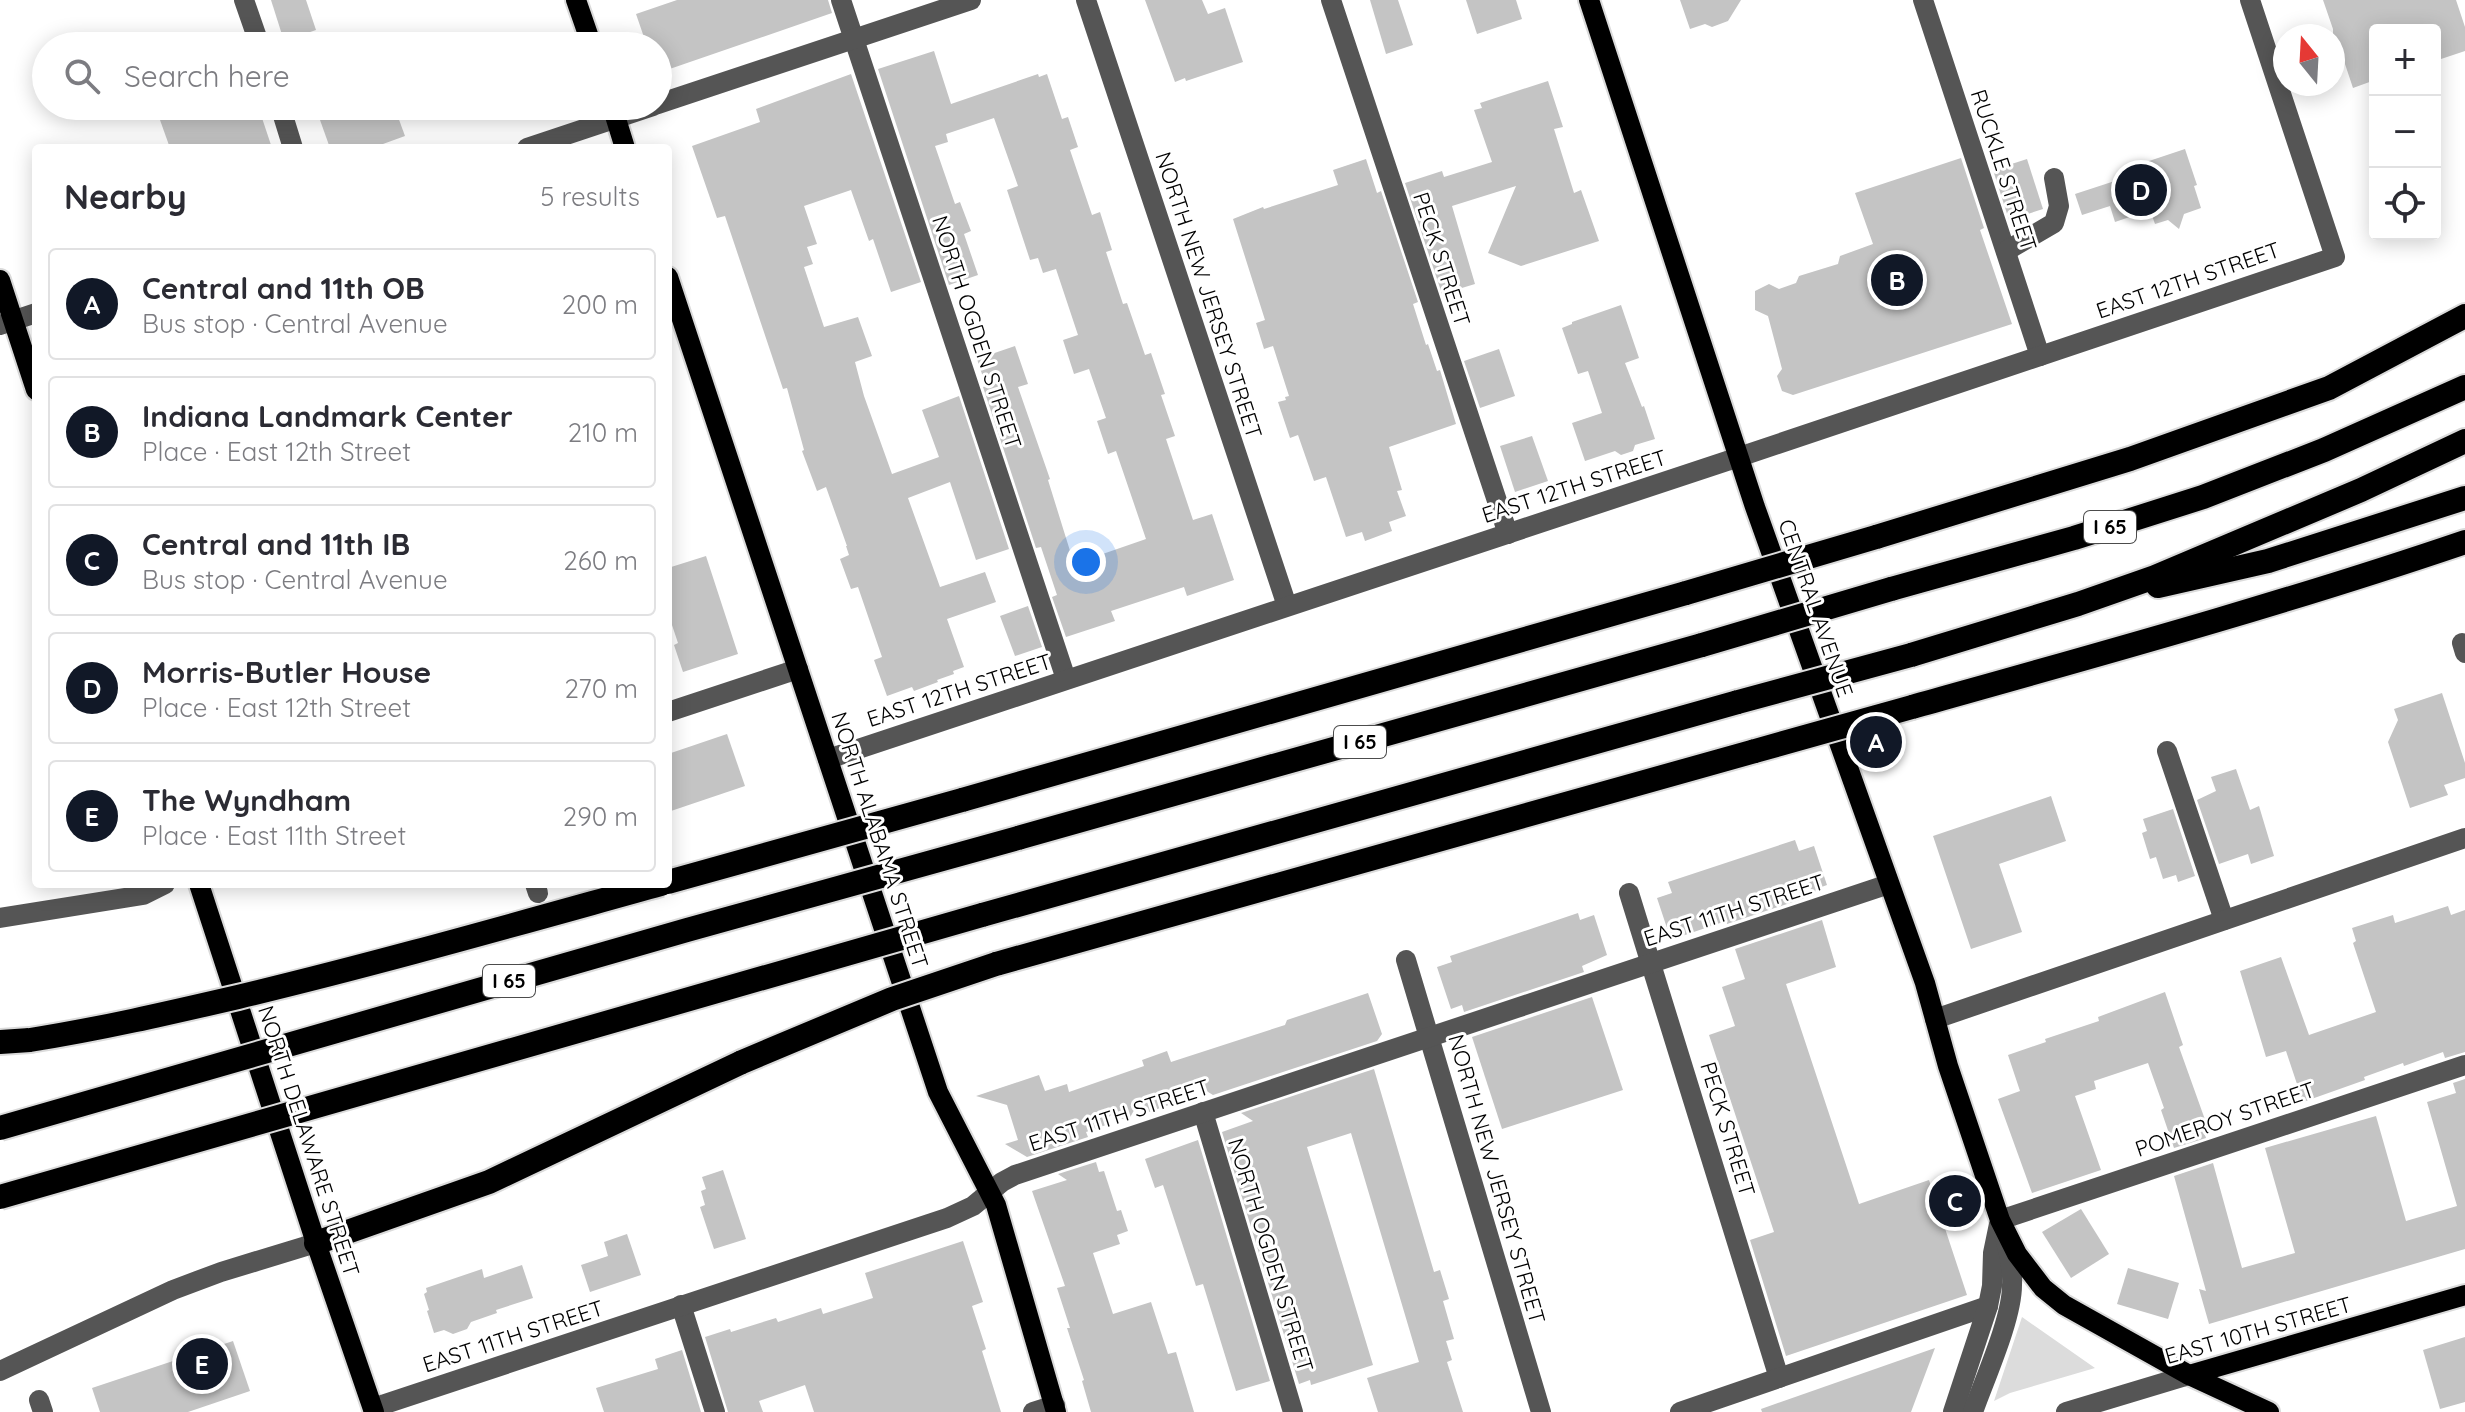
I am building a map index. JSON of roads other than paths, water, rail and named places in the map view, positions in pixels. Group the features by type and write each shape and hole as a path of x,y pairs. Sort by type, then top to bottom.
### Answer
{"highway":[{"path":"672,881 1686,593 2130,459 2329,388 2465,316"},
{"name":"I 65","path":"0,1128 687,930 2074,538 2203,497 2324,450 2465,375"},
{"path":"2324,450 2465,387"},
{"path":"0,1197 982,915 1911,655 2078,604 2155,577 2361,490 2465,441"},
{"path":"2078,604 2268,561 2465,498"},
{"path":"316,1243 489,1182 742,1062 892,999 996,964 2304,595 2465,542"},
{"path":"0,1042 30,1040 134,1022 414,953 647,888"}],"main road":[{"path":"576,0 587,32"},
{"name":"CENTRAL AVENUE","path":"1589,0 1785,593 1925,983 2000,1220 2017,1254 2043,1288 2064,1305 2189,1375 2269,1412"},
{"path":"616,120 624,144"},
{"path":"0,280 7,323 32,381"},
{"name":"NORTH ALABAMA STREET","path":"672,289 938,1092 996,1205 1056,1409"},
{"name":"NORTH DELAWARE STREET","path":"200,888 373,1410"},
{"name":"EAST 10TH STREET","path":"2189,1375 2465,1295"}],"street":[{"path":"244,0 255,32"},
{"name":"NORTH OGDEN STREET","path":"841,0 1066,679"},
{"path":"672,99 971,0"},
{"name":"NORTH NEW JERSEY STREET","path":"1086,0 1287,606"},
{"name":"PECK STREET","path":"1331,0 1508,534"},
{"name":"RUCKLE STREET","path":"1923,0 2040,356"},
{"name":"EAST 12TH STREET","path":"828,759 2335,257 2250,0"},
{"path":"284,120 292,144"},
{"path":"537,144 595,120"},
{"path":"2006,251 2054,223 2059,206 2054,178"},
{"path":"7,323 32,314"},
{"path":"672,711 798,669"},
{"path":"2167,751 2224,920"},
{"path":"1935,1019 2465,838"},
{"name":"EAST 11TH STREET","path":"373,1410 947,1218 973,1206 1015,1175 1889,884"},
{"path":"0,918 143,895 157,888"},
{"name":"PECK STREET","path":"1629,893 1779,1378"},
{"name":"NORTH NEW JERSEY STREET","path":"1406,960 1541,1412"},
{"name":"POMEROY STREET","path":"2000,1220 2465,1065"},
{"name":"NORTH OGDEN STREET","path":"1203,1112 1293,1412"},
{"path":"1953,1412 1988,1306 2000,1220"},
{"path":"1973,1412 2010,1305 2011,1258 2000,1220"},
{"path":"0,1371 173,1290 316,1243"},
{"path":"681,1305 715,1412"},
{"path":"1691,1410 1988,1306"},
{"name":"EAST 10TH STREET","path":"2066,1412 2189,1375"},
{"path":"1033,1412 1056,1409"}],"place":[{"name":"Morris-Butler House","path":"2141,190"},
{"name":"Indiana Landmark Center","path":"1897,280"},
{"name":"Central and 11th OB","path":"1876,742"},
{"name":"Central and 11th IB","path":"1955,1201"},
{"name":"The Wyndham","path":"202,1364"}]}
